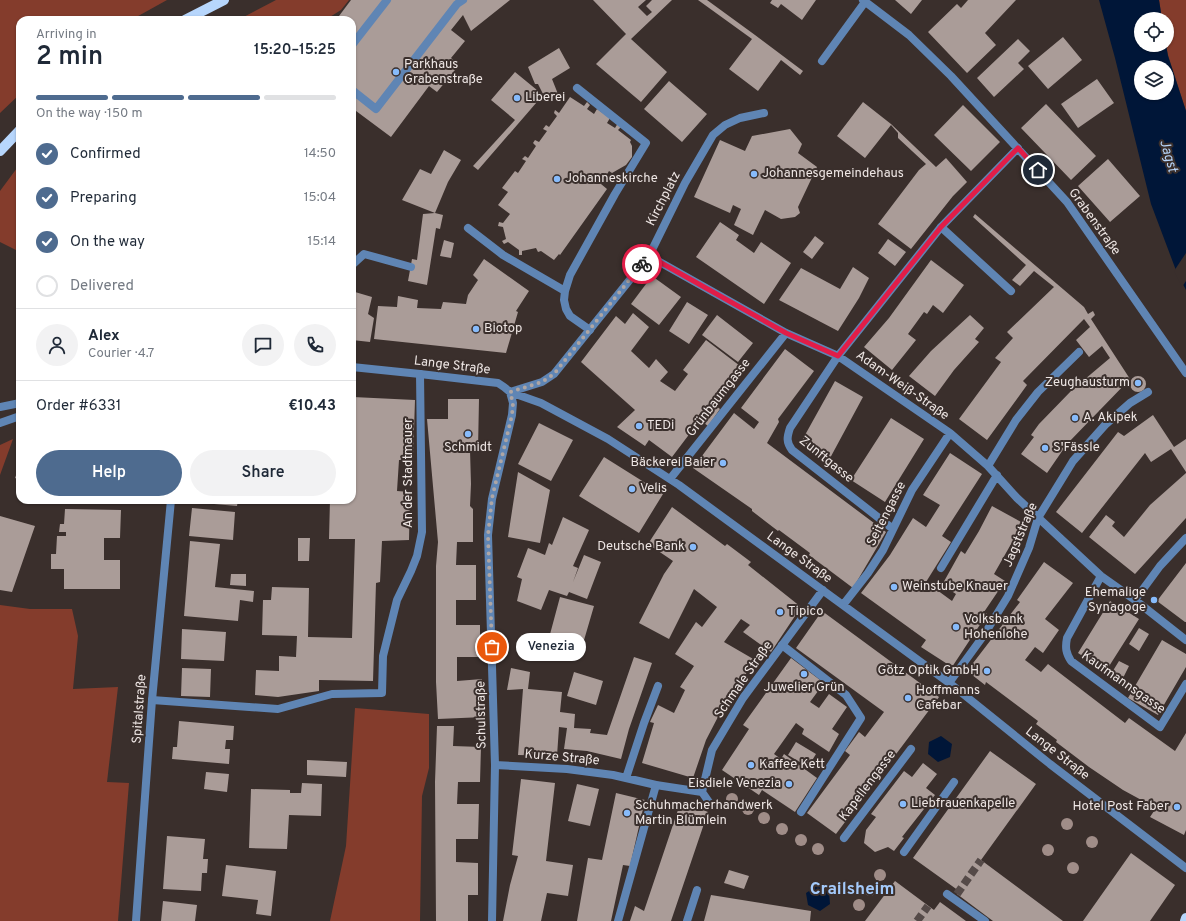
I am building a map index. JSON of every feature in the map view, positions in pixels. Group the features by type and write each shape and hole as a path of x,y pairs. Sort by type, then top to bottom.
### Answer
{"main road":[{"path":"193,16 224,0"},
{"path":"0,151 16,134"}],"street":[{"path":"356,40 388,0"},
{"path":"356,93 376,108 457,4 463,0"},
{"path":"822,61 864,1"},
{"name":"Grabenstraße","path":"864,1 908,35 951,76 1067,202 1186,373"},
{"path":"577,88 646,143 615,194 574,268 564,291 566,309 570,316 590,330"},
{"name":"Kirchplatz","path":"510,392 542,382 554,374 649,256 685,183 713,135 725,125 740,118 764,113"},
{"path":"838,356 941,227 1018,148"},
{"path":"941,227 1011,291"},
{"path":"468,228 503,255 564,291"},
{"path":"356,261 364,254 411,267"},
{"name":"Adam-Weiß-Straße","path":"649,256 786,333 838,356 950,433 998,475 1017,498 1100,576 1136,600 1186,640"},
{"name":"Grünbaumgasse","path":"670,479 786,333"},
{"path":"988,466 1016,420 1038,392 1079,352"},
{"name":"Zunftgasse","path":"838,356 790,428 787,436 788,444 792,450 893,529"},
{"name":"Lange Straße","path":"356,367 498,383 510,392 541,403 608,439 670,479 949,683 1050,764 1186,868"},
{"name":"An der Stadtmauer","path":"152,700 278,709 332,694 382,693 383,656 397,600 411,571 422,532 420,374"},
{"name":"Schulstraße","path":"492,921 495,765 488,535 492,498 512,415 513,403 510,392"},
{"name":"Jagststraße","path":"949,683 984,635 1008,596 1029,548 1038,518 1073,461 1105,425 1130,403 1148,392"},
{"path":"0,407 16,404"},
{"path":"0,423 16,417"},
{"name":"Seitengasse","path":"842,605 868,573 883,550 912,490 950,433"},
{"path":"941,568 998,475"},
{"name":"Spitalstraße","path":"136,921 152,700 171,504"},
{"path":"1136,600 1160,566 1186,538"},
{"name":"Kaufmannsgasse","path":"1100,576 1067,638 1065,646 1066,653 1071,661 1160,727 1186,684"},
{"name":"Schmale Straße","path":"702,792 712,750 742,698 823,590"},
{"path":"782,645 846,695 861,718 801,812"},
{"path":"626,778 658,686"},
{"name":"Kapellengasse","path":"844,838 911,749"},
{"name":"Kurze Straße","path":"495,765 567,769 613,775 656,785 702,792"},
{"path":"904,852 954,782"},
{"path":"618,921 656,785"},
{"path":"702,792 711,804"},
{"path":"687,921 698,890"},
{"path":"952,896 985,921"}],"shaded area":[{"path":"0,0 167,0 138,16 16,16 16,98 0,113"},
{"path":"276,0 349,0 341,10 331,16 246,16"},
{"path":"1159,0 1186,0 1186,111 1174,74 1174,60 1170,60 1167,52 1174,52 1174,12 1161,12"},
{"path":"16,169 16,250 0,242 0,191"},
{"path":"13,439 0,475 0,445"},
{"path":"0,605 30,609 72,609 78,636 73,689 118,687 107,782 129,783 118,921 0,921"},
{"path":"355,708 429,714 429,768 422,796 420,921 330,921 346,846"}],"water":[{"name":"Jagst","path":"1099,0 1159,0 1161,12 1134,12 1134,52 1167,52 1169,60 1134,60 1134,100 1174,100 1174,74 1186,111 1186,290 1177,273 1151,204"},
{"path":"941,736 952,744 950,757 938,762 928,754 929,742"},
{"path":"817,886 829,892 830,904 820,911 808,905 806,893"}],"pier":[{"path":"1186,253 1186,281 1182,287 1174,271"}],"building":[{"name":"Parkhaus Grabenstraße","path":"351,0 510,0 471,31 463,15 451,30 465,41 451,58 459,65 437,92 429,86 391,137 356,111 356,16 339,16"},
{"path":"593,0 646,0 638,7 647,16 652,12 646,6 652,0 672,0 631,39 667,72 641,102 596,64 626,34"},
{"path":"698,0 707,0 803,71 800,75 781,60 758,91 729,69 752,39"},
{"path":"772,0 816,0 802,20 781,4 778,8 770,3"},
{"path":"895,0 922,0 911,14"},
{"path":"968,0 1016,0 985,33 996,45 967,73 928,32 957,4 961,8"},
{"path":"1063,37 1082,60 1048,89 1028,66"},
{"path":"1018,39 1030,51 1018,63 1024,69 994,97 977,78"},
{"path":"559,48 570,68 552,79 560,99 546,100 538,84 535,84 528,67"},
{"name":"Liberei","path":"515,72 543,95 478,170 473,166 515,120 491,100"},
{"path":"1097,79 1114,103 1078,128 1061,104"},
{"path":"669,81 707,114 682,142 644,109"},
{"name":"Johanneskirche","path":"570,97 584,106 587,102 590,105 587,109 594,114 597,109 610,118 607,123 615,128 618,123 622,126 618,130 631,140 632,157 626,165 612,173 609,171 601,184 607,189 560,255 559,254 554,260 541,251 538,252 536,248 522,251 522,255 519,255 519,250 508,242 504,244 502,241 506,239 503,227 498,226 499,222 503,223 510,214 498,205 508,192 502,188 515,171 518,173 526,161 522,159 525,156 528,158 536,146 533,143 535,140 539,142 547,131 543,129 546,125 549,127 557,116 554,113 555,110 559,113"},
{"path":"863,102 891,124 936,167 946,158 967,182 953,196 911,249 878,224 919,170 926,164 898,138 898,133 891,125 865,158 837,136"},
{"path":"1046,104 1096,156 1071,180 1021,128"},
{"path":"963,105 1000,142 971,171 934,135"},
{"path":"790,129 802,144 798,153 817,167 798,207 800,213 795,217 781,219 765,210 753,235 734,225 741,209 733,205 730,213 694,197 720,140 745,151 752,136"},
{"path":"444,150 461,160 448,182 435,213 402,200 420,169 431,174"},
{"path":"1108,159 1140,196 1110,222 1078,186"},
{"path":"435,213 443,215 440,229 436,228 427,285 408,281 412,259 417,260 423,214"},
{"path":"975,214 1084,307 1088,314 1093,311 1095,315 1091,319 1130,379 1067,444 1047,473 1021,454 1034,437 1031,435 1039,424 1072,390 1110,358 1102,346 1089,357 1076,340 1090,327 1084,319 1023,381 1027,385 987,440 959,419 1001,362 995,358 1013,338 1007,332 1054,287 1034,271 1020,286 1012,280 1026,265 973,217"},
{"path":"720,222 739,235 736,240 754,253 761,242 791,263 764,304 696,257"},
{"path":"815,236 824,243 812,259 803,252"},
{"path":"888,239 906,252 895,266 878,253"},
{"path":"444,240 454,243 451,258 440,256"},
{"path":"484,259 529,291 516,311 518,312 506,353 374,339 378,306 397,307 398,296 418,300 417,308 441,309 443,302 466,304 468,295 478,280 473,275"},
{"path":"931,260 964,285 943,313 933,305 927,314 924,312 908,334 916,340 892,370 864,347 889,318"},
{"path":"853,267 869,278 859,298 838,331 779,300 801,268 840,289"},
{"path":"652,276 681,297 659,325 631,304"},
{"path":"356,292 372,297 368,314 374,318 370,342 356,340"},
{"path":"687,302 708,315 689,344 669,331"},
{"path":"633,313 649,327 631,351 649,368 656,359 668,372 660,381 675,391 688,374 683,370 706,340 744,369 716,406 720,409 708,426 700,420 672,457 649,440 645,446 617,427 635,410 581,362 616,316 625,324"},
{"path":"717,315 753,343 738,362 702,335"},
{"path":"970,315 984,328 975,339 979,342 954,370 935,396 909,376 931,351"},
{"path":"785,349 814,371 778,419 779,422 767,443 886,532 853,588 809,555 810,553 752,511 752,509 693,468 734,413 754,429 759,422 741,408"},
{"name":"Zeughausturm","path":"1135,376 1141,376 1146,381 1144,390 1141,392 1135,392 1130,387 1130,381"},
{"path":"835,381 863,397 829,460 800,444"},
{"path":"356,397 415,400 413,460 399,460 397,491 410,492 409,540 382,541 380,582 376,583 373,681 319,680 319,691 278,697 255,695 256,670 279,671 279,656 296,657 297,636 262,635 263,600 271,600 272,587 309,588 308,637 352,638 355,539 329,539 330,504 356,504"},
{"path":"448,399 479,399 478,450 470,450 470,506 473,509 473,542 457,542 456,565 476,565 476,600 456,600 456,625 480,625 480,657 457,657 457,681 482,679 484,717 438,719 436,682 436,566 438,542 427,419 448,419"},
{"path":"1153,415 1174,447 1186,439 1186,472 1171,449 1151,462 1145,453 1082,533 1056,512 1118,432 1124,436"},
{"path":"891,418 924,439 885,502 851,480"},
{"path":"539,423 573,440 551,481 518,464"},
{"path":"950,453 982,474 942,536 951,542 926,582 952,601 956,594 942,585 961,551 965,554 992,506 1023,523 994,574 1005,581 984,612 987,614 952,667 921,647 926,640 861,593 890,555 913,518 926,527 940,505 923,495"},
{"path":"604,457 663,494 639,533 579,496"},
{"path":"518,472 550,490 540,543 508,537"},
{"path":"1186,473 1186,518 1135,574 1089,537 1106,515 1115,522 1112,526 1124,537 1150,505"},
{"path":"214,504 237,504 237,506"},
{"path":"672,507 725,546 727,544 751,562 748,565 801,607 771,652 743,632 750,625 741,619 724,642 755,660 720,713 706,740 693,778 642,763 654,723 650,722 658,705 674,713 685,690 680,687 694,666 675,654 696,622 702,627 717,607 694,589 669,639 639,623 664,574 673,561 648,544"},
{"path":"192,508 235,512 233,540 189,536"},
{"path":"65,509 121,510 120,538 104,538 104,560 120,560 120,589 64,589 64,569 51,569 51,554 56,554 57,536 66,536 66,532 59,532 60,524 64,524"},
{"path":"0,516 35,526 12,592 0,590"},
{"path":"563,517 589,530 573,566 578,568 573,582 584,555 601,562 587,599 569,592 567,596 549,590 541,610 517,601 522,579 517,577 528,548 545,555 549,543 552,545"},
{"path":"298,538 310,538 309,561 298,561"},
{"path":"190,541 220,544 215,587 254,591 253,602 240,600 238,621 184,616"},
{"path":"1044,562 1073,583 1045,619 1059,630 1043,653 1035,647 1025,660 1041,672 1048,664 1125,723 1129,718 1175,751 1186,733 1186,830 1184,835 1150,817 1156,808 1123,790 1089,767 1056,742 1057,740 1036,724 1038,721 986,682 985,685 967,671 1020,602 1017,600"},
{"path":"1186,563 1186,622 1185,622 1157,601"},
{"path":"231,574 246,574 246,586 230,585"},
{"path":"560,597 594,606 582,647 549,638"},
{"path":"1110,601 1139,619 1106,671 1078,653"},
{"path":"822,611 939,697 836,834 807,813 850,755 845,751 859,732 865,737 884,712 796,648"},
{"path":"1139,628 1149,634 1139,651 1129,644"},
{"path":"182,629 226,632 224,661 181,659"},
{"path":"1162,640 1186,654 1186,667 1158,715 1128,698"},
{"path":"634,657 652,663 629,729 621,759 587,751 564,749 567,728 559,727 557,756 518,755 523,689 507,690 511,668 530,672 528,689 562,692 560,712 575,714 574,728 591,729 590,733 607,735"},
{"path":"791,658 824,683 810,702 819,708 829,694 847,707 832,729 839,734 829,752 802,734 804,729 796,723 774,754 781,759 784,754 817,778 795,812 762,790 759,795 722,770 749,729 743,725"},
{"path":"1119,661 1129,666 1122,680 1111,674"},
{"path":"182,668 211,669 210,697 181,696"},
{"path":"574,672 603,681 596,705 567,696"},
{"path":"179,721 234,726 233,740 226,740 225,749 230,749 229,764 172,759 173,747 177,747"},
{"path":"437,726 454,726 453,746 481,747 480,782 458,782 457,804 479,804 478,839 456,839 456,862 478,863 478,895 468,895 468,921 436,921 435,782"},
{"path":"796,742 816,754 808,767 788,755"},
{"path":"990,751 1036,784 981,860 1063,921 993,921 957,894 959,891 913,858"},
{"path":"307,760 347,762 346,777 307,775"},
{"name":"Liebfrauenkapelle","path":"923,763 937,774 926,788 935,795 902,837 904,838 894,851 888,847 875,852 864,843 866,830 876,817 871,814 904,771 912,777"},
{"path":"206,772 229,774 227,792 204,789"},
{"path":"521,779 555,783 546,861 573,865 568,896 547,893 541,921 503,921 510,885 518,856 512,855"},
{"path":"302,783 322,784 321,816 289,815 287,849 249,848 251,789 290,790 290,793 301,793"},
{"path":"577,784 599,789 590,826 568,821"},
{"path":"616,793 645,800 630,866 623,865 611,921 577,921 588,858 602,860"},
{"path":"681,801 708,812 671,921 630,921 635,906 644,911"},
{"path":"167,836 205,839 203,859 208,859 207,873 202,873 201,891 163,889"},
{"path":"1131,853 1175,885 1150,921 1083,921"},
{"path":"226,865 276,871 271,916 256,914 258,900 222,896"},
{"path":"729,870 749,876 744,889 724,883"},
{"path":"895,881 934,910 940,902 966,921 865,921"},
{"path":"711,895 811,911 810,921 704,921"},
{"path":"163,901 197,905 195,921 161,921"}],"tunnel":[{"path":"957,894 981,860"},
{"path":"917,921 928,906"}],"way so far":[{"path":"492,647 488,535 492,498 512,415 513,403 510,392 542,382 554,374 642,264"}],"place":[{"name":"Parkhaus Grabenstraße","path":"396,72"},
{"name":"Liberei","path":"517,98"},
{"name":"Johannesgemeindehaus","path":"754,174"},
{"name":"Johanneskirche","path":"557,179"},
{"name":"Biotop","path":"476,329"},
{"name":"Zeughausturm","path":"1138,383"},
{"name":"A. Akipek","path":"1075,418"},
{"name":"TEDi","path":"639,426"},
{"name":"Schmidt","path":"468,434"},
{"name":"S'Fässle","path":"1045,448"},
{"name":"Bäckerei Baier","path":"723,463"},
{"name":"Velis","path":"632,489"},
{"name":"Deutsche Bank","path":"693,547"},
{"name":"Weinstube Knauer","path":"894,587"},
{"name":"Ehemalige Synagoge","path":"1154,600"},
{"name":"Tipico","path":"780,612"},
{"name":"Volksbank Hohenlohe","path":"956,627"},
{"name":"Venezia","path":"492,647"},
{"name":"Götz Optik GmbH","path":"987,671"},
{"name":"Juwelier Grün","path":"804,674"},
{"name":"Hoffmanns Cafebar","path":"908,698"},
{"name":"Kaffee Kett","path":"751,765"},
{"name":"Eisdiele Venezia","path":"789,784"},
{"name":"Liebfrauenkapelle","path":"903,804"},
{"name":"Hotel Post Faber","path":"1177,807"},
{"name":"Schuhmacherhandwerk Martin Blümlein","path":"627,813"}],"district":[{"name":"Crailsheim","path":"852,890"}],"route":[{"path":"642,264 649,256 786,333 838,356 941,227 1018,148 1038,170"}]}
